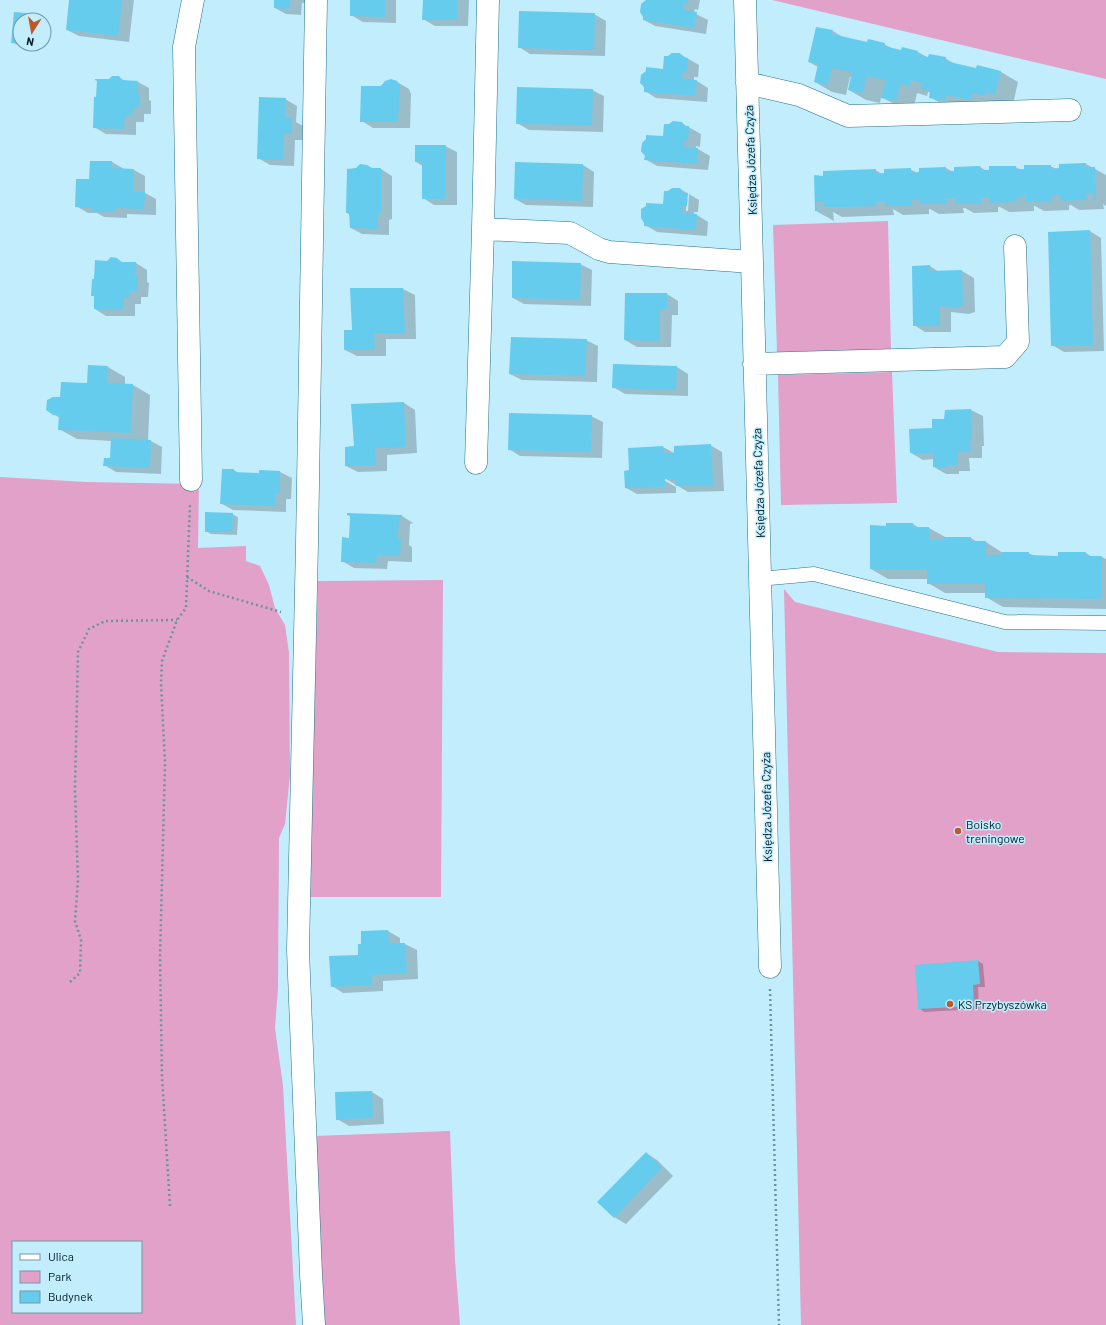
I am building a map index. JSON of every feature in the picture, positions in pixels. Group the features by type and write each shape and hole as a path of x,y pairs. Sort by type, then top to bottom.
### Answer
{"street":[{"path":"191,480 184,47 193,0"},
{"path":"314,1325 310,1274 298,950 306,617 316,0"},
{"path":"476,463 488,0"},
{"name":"Księdza Józefa Czyża","path":"745,0 770,967"},
{"path":"748,83 800,95 848,116 1070,110"},
{"path":"483,229 570,233 599,249 609,252 752,262"},
{"path":"754,364 1005,357 1018,342 1015,246"}],"lane":[{"path":"760,579 814,574 1005,622 1106,623"}],"path":[{"path":"170,1206 162,1077 160,964 165,763 161,683 162,661 177,620 186,608 191,480"},
{"path":"187,577 209,591 306,617"},
{"path":"70,982 80,973 81,940 75,921 78,880 75,790 78,652 89,629 105,621 177,620"},
{"path":"770,967 779,1325"}],"green space":[{"path":"772,0 1106,0 1106,79"},
{"path":"888,221 891,350 777,352 773,225"},
{"path":"892,372 897,503 781,505 778,375"},
{"path":"0,477 86,482 199,484 198,548 246,546 246,561 260,566 269,585 275,608 285,625 289,653 290,775 285,824 279,838 278,988 275,1028 283,1086 296,1325 0,1325"},
{"path":"443,580 441,897 308,897 310,779 318,581"},
{"name":"KS Przybyszówka","path":"784,589 795,602 998,652 1106,653 1106,1325 801,1325"},
{"path":"450,1131 455,1260 460,1325 324,1325 314,1136"}],"building":[{"path":"69,0 122,0 118,36 66,30"},
{"path":"274,0 290,0 290,9 274,8"},
{"path":"350,0 385,0 385,17 350,16"},
{"path":"423,0 457,0 457,20 422,20"},
{"path":"646,0 688,0 687,4 683,3 683,10 697,12 694,28 643,20 640,12 641,4"},
{"path":"519,11 595,13 594,50 518,48"},
{"path":"816,27 833,30 832,34 867,42 868,39 885,43 884,46 901,50 902,47 918,51 917,54 928,57 929,54 946,57 945,61 976,68 977,65 1001,71 995,95 986,92 985,96 972,93 971,100 946,95 945,101 929,98 930,91 921,89 922,83 911,80 910,86 900,84 896,101 881,98 886,80 866,76 863,93 848,90 852,72 832,68 828,85 814,82 818,64 808,62"},
{"path":"672,53 680,53 684,58 688,58 687,71 683,71 682,79 697,80 695,96 644,92 644,87 640,83 641,75 646,71 646,67 663,69 664,56 668,56"},
{"path":"112,76 119,76 122,80 138,81 138,94 140,94 139,108 133,108 132,116 125,116 124,129 93,128 94,97 96,97 97,81 95,79 109,79"},
{"path":"391,79 397,81 400,86 398,122 360,122 361,86 381,86 385,81"},
{"path":"517,87 593,89 592,125 516,124"},
{"path":"259,97 286,98 285,118 292,118 292,134 284,134 283,160 257,159"},
{"path":"673,121 682,122 685,126 689,126 688,141 684,140 684,147 698,148 697,164 644,160 645,156 641,151 642,143 646,139 646,135 663,136 664,124 669,124"},
{"path":"415,145 446,145 445,199 422,199 422,162 415,162"},
{"path":"90,161 112,161 112,168 134,169 133,191 145,192 144,209 116,208 116,212 92,211 92,208 75,207 76,179 89,179"},
{"path":"515,162 583,164 582,201 514,199"},
{"path":"1086,163 1086,167 1095,167 1096,200 1094,200 1094,194 1086,194 1087,200 1061,201 1060,195 1052,196 1052,201 1025,202 1025,196 1017,197 1016,202 990,203 990,197 981,198 981,203 955,204 955,198 946,199 947,204 920,204 920,199 912,200 912,205 885,206 885,201 876,201 877,206 850,207 824,207 824,202 816,202 817,211 815,211 814,175 823,176 823,171 876,169 876,174 884,173 884,169 911,168 911,173 919,172 919,168 946,167 946,171 954,171 954,167 980,166 981,170 989,170 989,166 1016,166 1016,169 1024,169 1024,165 1051,165 1051,169 1059,168 1059,164"},
{"path":"360,164 367,165 372,168 381,168 381,213 378,213 378,229 350,228 349,213 346,213 347,169 356,168"},
{"path":"672,188 680,188 684,193 688,193 687,206 683,206 682,213 697,214 696,230 644,226 641,218 641,209 646,206 646,203 663,204 664,191 668,191"},
{"path":"1090,230 1093,345 1051,346 1048,232"},
{"path":"111,257 117,258 121,262 136,262 135,276 138,276 137,291 130,291 130,298 124,298 123,310 94,309 94,296 91,296 95,260 107,261"},
{"path":"512,261 581,263 580,300 512,298"},
{"path":"930,265 930,271 962,270 963,305 956,308 940,306 940,326 913,326 912,266"},
{"path":"350,288 403,288 405,333 374,333 375,350 344,350 344,330 352,330"},
{"path":"625,293 667,293 667,309 660,309 660,341 624,340"},
{"path":"511,337 587,339 585,376 509,374"},
{"path":"613,364 677,366 676,390 612,388"},
{"path":"88,365 108,366 107,383 133,384 131,433 58,430 59,415 53,415 46,410 47,400 53,397 60,397 61,382 87,383"},
{"path":"404,402 406,447 375,448 376,465 345,466 345,447 354,446 351,404"},
{"path":"971,409 971,452 958,452 958,465 948,465 948,468 933,467 933,453 910,453 909,429 932,428 932,419 944,419 945,410"},
{"path":"509,413 592,415 591,452 508,450"},
{"path":"111,438 151,440 150,468 103,466 104,458 110,458"},
{"path":"711,444 713,485 676,486 675,479 665,479 665,487 625,488 624,471 629,470 628,448 663,446 664,453 674,453 674,446"},
{"path":"222,469 234,469 234,472 259,473 259,470 280,471 280,493 275,493 275,506 220,504"},
{"path":"205,512 233,513 232,532 205,532"},
{"path":"347,513 402,515 402,518 399,518 398,539 401,539 400,556 377,555 376,563 341,562 342,537 349,538 350,516 347,515"},
{"path":"886,523 913,523 913,527 929,527 929,540 943,540 943,537 971,537 971,541 986,541 986,555 1001,555 1002,552 1029,552 1029,555 1058,556 1058,552 1086,552 1086,556 1102,556 1101,599 985,598 985,584 927,584 927,570 870,569 870,525 886,526"},
{"path":"388,930 389,943 405,943 407,973 372,975 372,985 331,987 329,956 358,955 358,944 361,944 361,931"},
{"path":"978,960 980,984 973,985 974,1006 918,1009 915,965"},
{"path":"372,1091 373,1118 336,1120 335,1092"},
{"path":"646,1152 662,1168 614,1218 597,1202"}],"place":[{"name":"Boisko treningowe","path":"958,831"},
{"name":"KS Przybyszówka","path":"950,1004"}]}
